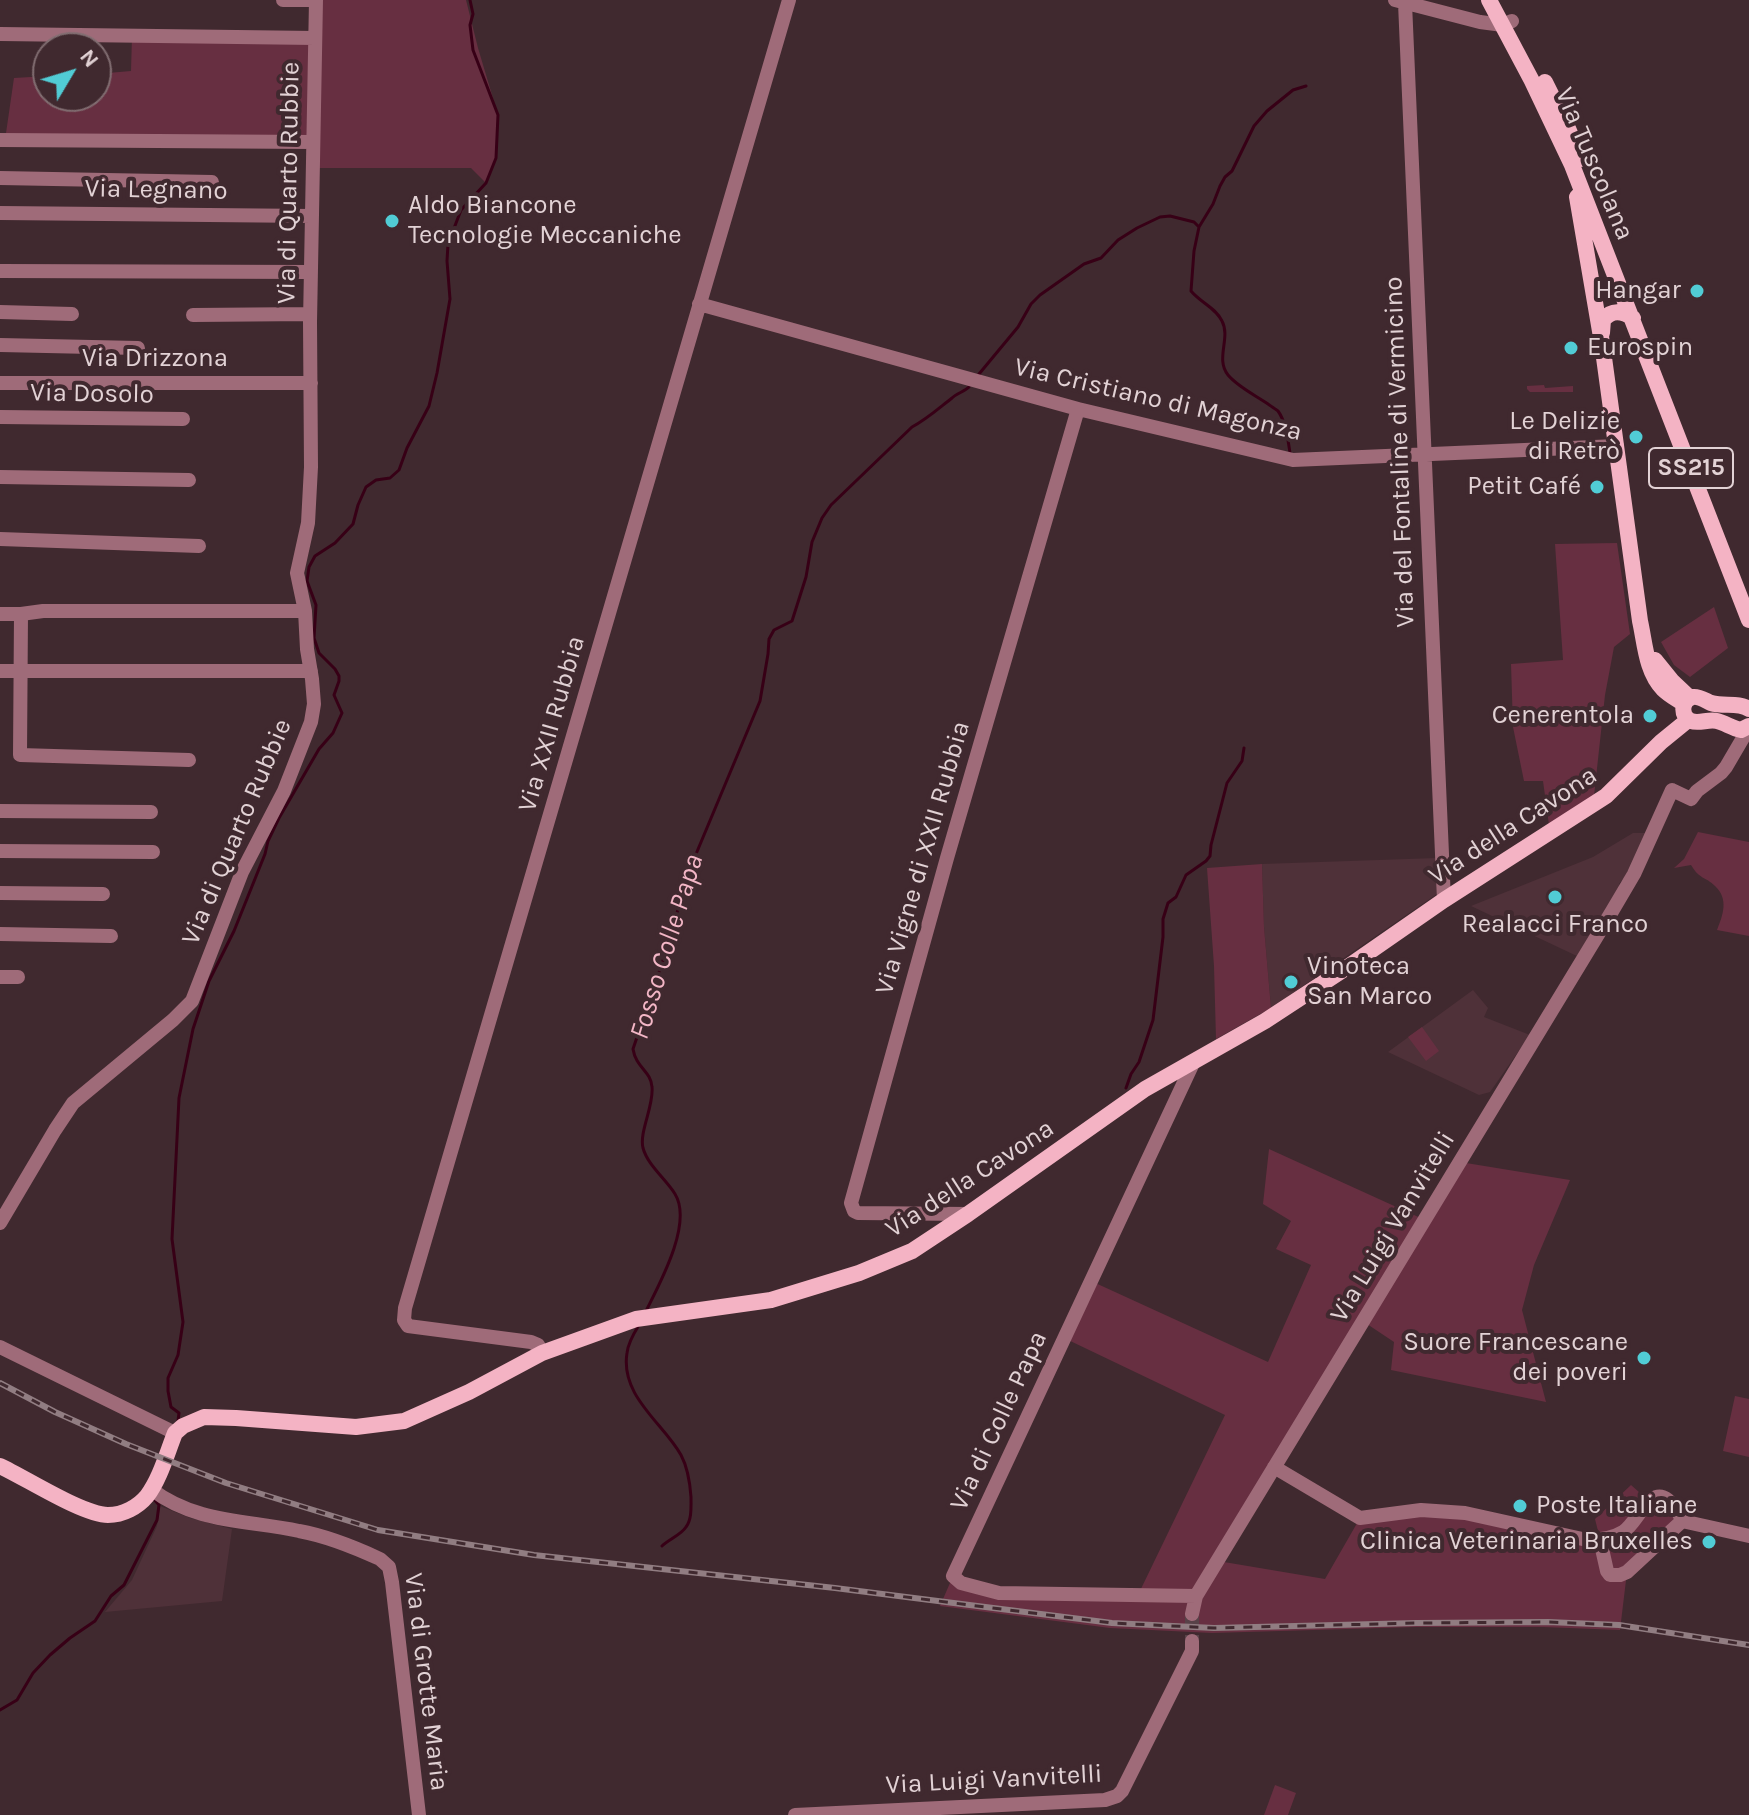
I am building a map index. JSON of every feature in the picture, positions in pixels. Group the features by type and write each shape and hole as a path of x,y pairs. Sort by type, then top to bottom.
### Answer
{"main road":[{"name":"Via Tuscolana","path":"1489,0 1508,23 1567,126 1749,589"},
{"name":"Via Tuscolana","path":"1501,0 1532,81 1573,168 1749,620"},
{"path":"1573,168 1648,660 1656,680 1687,707 1695,722 1713,721 1741,727"},
{"path":"1602,343 1603,323 1607,316 1620,312 1633,318"},
{"path":"1687,707 1696,697 1720,705 1741,705 1749,709"},
{"name":"Via della Cavona","path":"175,1433 204,1417 356,1427 404,1421 469,1392 542,1353 642,1318 771,1300 859,1273 912,1251 1145,1089 1265,1021 1444,900 1606,796 1661,742 1687,707"},
{"path":"0,1466 94,1512 106,1515 121,1513 142,1501 151,1489 175,1433"}],"street":[{"path":"283,0 316,0"},
{"name":"Via di Quarto Rubbie","path":"0,1223 73,1103 192,1001 242,872 284,791 309,728 314,704 305,611 297,573 308,516 311,467 310,314 316,0"},
{"name":"Via XXII Rubbia","path":"542,1353 538,1345 531,1342 408,1326 404,1320 405,1308 789,0"},
{"path":"1400,1 1480,22 1508,23"},
{"name":"Via del Fontaline di Vermicino","path":"1400,1 1444,900"},
{"path":"0,34 315,38"},
{"path":"0,140 313,142"},
{"path":"0,178 212,182"},
{"name":"Via Legnano","path":"0,213 312,216"},
{"path":"0,271 311,272"},
{"name":"Via Cristiano di Magonza","path":"699,304 1078,409 1293,460 1617,446"},
{"path":"0,312 72,314"},
{"path":"193,315 310,314"},
{"path":"0,345 138,348"},
{"name":"Via Drizzona","path":"0,383 311,383"},
{"name":"Via Vigne di XXII Rubbia","path":"968,1214 858,1213 852,1209 851,1203 947,858 1078,409"},
{"name":"Via Dosolo","path":"0,417 183,419"},
{"path":"0,477 189,480"},
{"path":"0,539 199,546"},
{"path":"0,614 43,611 305,611"},
{"path":"21,614 20,755 189,760"},
{"path":"0,671 311,671"},
{"name":"Via Luigi Vanvitelli","path":"1192,1614 1196,1596 1611,913 1637,866 1672,790 1691,799 1721,773 1735,749 1735,739 1741,727"},
{"path":"0,811 151,812"},
{"path":"0,851 153,852"},
{"path":"0,893 103,894"},
{"path":"0,934 111,936"},
{"path":"0,977 18,977"},
{"name":"Via di Colle Papa","path":"1194,1061 953,1576 961,1583 999,1593 1196,1596"},
{"path":"0,1347 175,1433"},
{"path":"1274,1467 1360,1518 1421,1510 1465,1513 1587,1540 1600,1540 1623,1532 1634,1524 1648,1501 1664,1497 1682,1521"},
{"name":"Via di Grotte Maria","path":"151,1489 209,1517 323,1536 368,1553 388,1565 419,1815"},
{"path":"1600,1540 1607,1571 1610,1575 1620,1575 1682,1521"},
{"path":"1682,1521 1749,1536"},
{"name":"Via Luigi Vanvitelli","path":"795,1815 1105,1800 1115,1797 1122,1791 1192,1651 1192,1641"}],"shaded area":[{"path":"316,0 466,0 498,115 496,158 486,183 471,168 313,168 313,143 5,140 14,78 32,77 32,112 112,112 112,73 131,71 132,36 315,38"},
{"path":"1544,385 1545,388 1573,386 1573,392 1530,392 1527,389 1527,386"},
{"path":"1617,543 1630,634 1614,647 1605,695 1594,796 1549,825 1543,781 1524,781 1513,727 1511,664 1563,660 1555,544"},
{"path":"1714,607 1728,648 1690,677 1674,665 1661,642"},
{"path":"1698,832 1749,842 1749,936 1717,930 1724,907 1719,891 1691,865 1674,868 1684,859"},
{"name":"Realacci Franco","path":"1633,833 1647,833 1629,877 1619,884 1622,888 1579,957 1471,906 1593,857"},
{"path":"1437,858 1437,894 1271,1008 1262,864"},
{"path":"1262,864 1271,1008 1216,1039 1207,868"},
{"path":"1473,990 1488,1008 1484,1017 1530,1035 1490,1092 1479,1095 1388,1052"},
{"path":"1422,1027 1439,1051 1426,1061 1408,1037"},
{"path":"1269,1149 1425,1220 1460,1162 1570,1180 1534,1265 1522,1310 1546,1402 1391,1370 1394,1342 1364,1322 1218,1561 1325,1579 1360,1518 1421,1510 1600,1539 1595,1519 1631,1485 1648,1500 1664,1497 1682,1521 1627,1572 1620,1630 1415,1627 1212,1633 1110,1628 940,1606 953,1576 999,1593 1138,1595 1225,1415 1064,1338 1091,1281 1268,1362 1311,1265 1276,1249 1291,1221 1263,1204"},
{"path":"1735,1396 1749,1399 1749,1457 1723,1451"},
{"path":"160,1506 232,1529 222,1601 105,1612 132,1580 157,1526"},
{"path":"1275,1785 1296,1793 1288,1815 1264,1815"}],"waterway":[{"path":"178,1421 179,1413 171,1407 168,1391 168,1378 178,1355 183,1322 172,1239 179,1098 193,1029 209,981 234,931 268,841 342,713 334,695 339,676 319,653 314,638 316,605 307,581 309,567 315,556 335,543 353,524 366,487 376,480 390,478 399,470 429,406 450,299 448,244 461,210 486,183 496,158 498,115 473,50 470,0"},
{"path":"1290,453 1285,426 1278,411 1242,387 1224,369 1225,334 1222,321 1191,291 1199,227 1225,177 1232,171 1254,126 1267,111 1293,90 1306,86"},
{"name":"Fosso Colle Papa","path":"979,374 1040,295 1084,264 1101,258 1118,240 1160,217 1170,216 1194,222 1199,227"},
{"name":"Fosso Colle Papa","path":"646,1311 672,1253 680,1221 675,1194 649,1161 643,1148 652,1087 633,1049 670,940 686,878 760,701 769,639 774,630 792,621 806,577 812,542 831,505 912,427 969,387"},
{"path":"1126,1088 1139,1062 1153,1020 1163,919 1168,903 1176,897 1186,875 1210,856 1227,783 1242,761 1244,748"},
{"name":"Fosso Colle Papa","path":"639,1325 627,1353 630,1383 636,1396 681,1455 691,1492 688,1524 662,1546"},
{"path":"0,1710 17,1700 33,1673 70,1638 95,1621 111,1596 124,1585 157,1520 159,1505 154,1499"}],"tunnel":[{"path":"1192,1614 1192,1641"}],"railway":[{"path":"0,1383 126,1444 226,1483 378,1530 534,1555 1112,1623 1214,1628 1548,1622 1619,1625 1749,1645"}],"place":[{"name":"Aldo Biancone Tecnologie Meccaniche","path":"392,221"},
{"name":"Hangar","path":"1697,291"},
{"name":"Eurospin","path":"1571,348"},
{"name":"Le Delizie di Retrò","path":"1636,437"},
{"name":"Petit Café","path":"1597,487"},
{"name":"Cenerentola","path":"1650,716"},
{"name":"Realacci Franco","path":"1555,897"},
{"name":"Vinoteca San Marco","path":"1291,982"},
{"name":"Suore Francescane dei poveri","path":"1644,1358"},
{"name":"Poste Italiane","path":"1520,1506"},
{"name":"Clinica Veterinaria Bruxelles","path":"1709,1542"}]}
